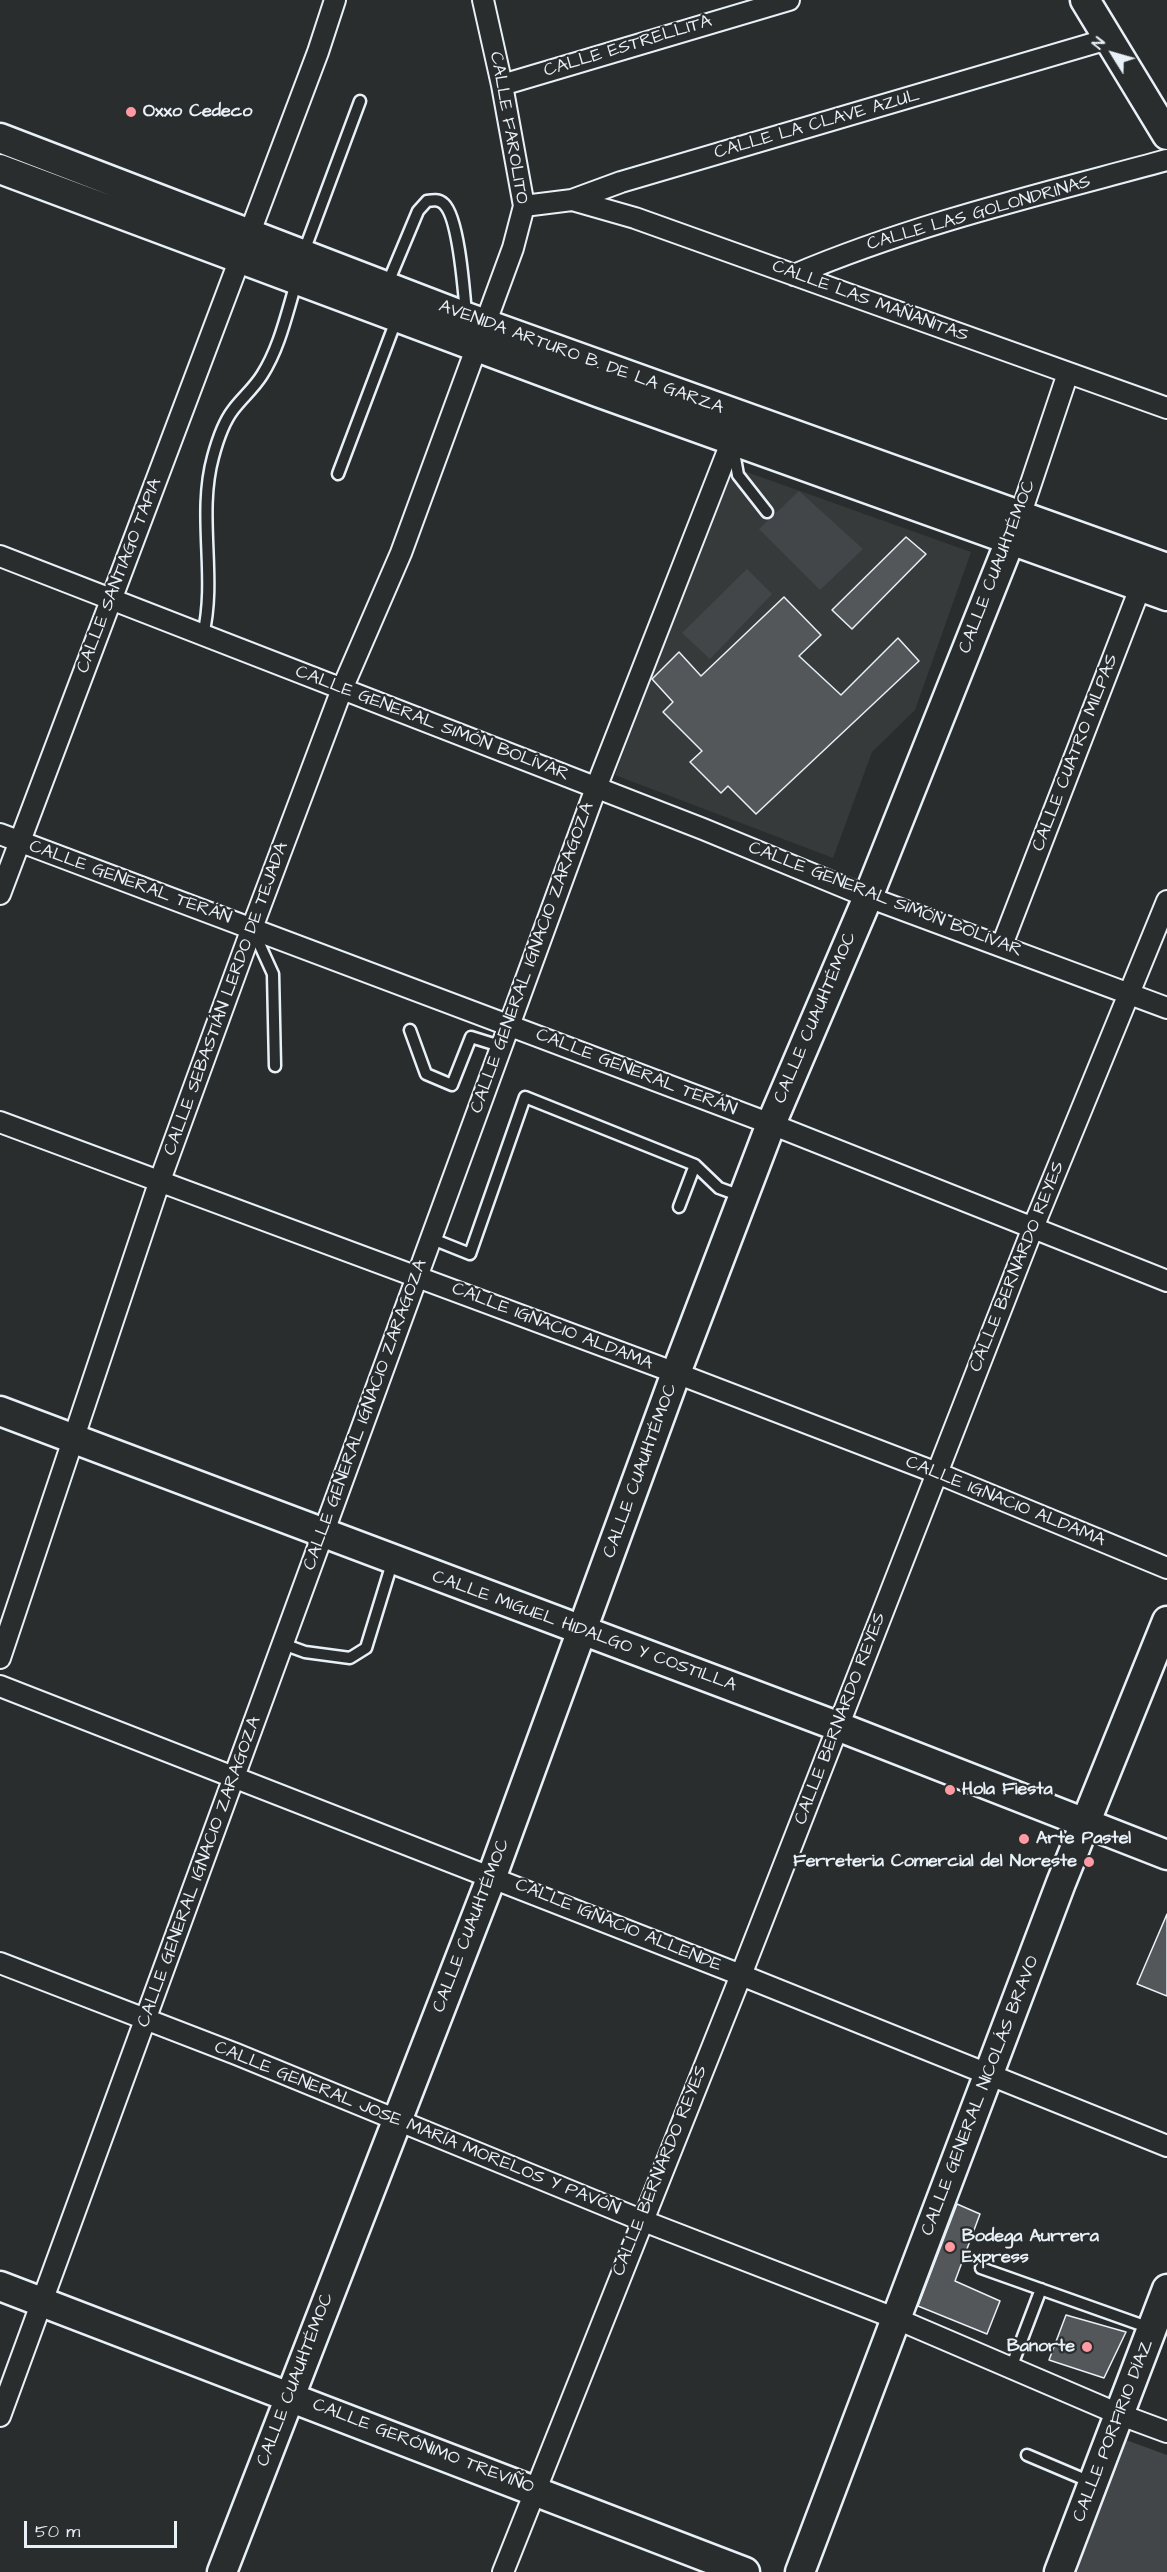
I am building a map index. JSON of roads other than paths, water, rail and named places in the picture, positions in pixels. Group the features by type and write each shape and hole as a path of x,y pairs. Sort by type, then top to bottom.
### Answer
{"street":[{"name":"CALLE SANTIAGO TAPIA","path":"0,894 245,246 335,0"},
{"name":"CALLE FAROLITO","path":"476,329 513,248 524,206 502,85 483,0"},
{"name":"CALLE ESTRELLITA","path":"502,85 789,0"},
{"path":"1085,0 1167,135"},
{"name":"CALLE LA CLAVE AZUL","path":"524,206 572,200 621,182 1108,39"},
{"name":"AVENIDA ARTURO B. DE LA GARZA","path":"5,140 245,246 300,267 397,318 476,329"},
{"path":"0,169 5,140"},
{"name":"CALLE LAS GOLONDRINAS","path":"794,275 856,250 989,207 1167,160"},
{"name":"AVENIDA ARTURO B. DE LA GARZA","path":"0,169 245,246"},
{"name":"CALLE LAS MAÑANITAS","path":"572,200 635,218 1167,408"},
{"name":"AVENIDA ARTURO B. DE LA GARZA","path":"300,267 386,286 476,329 736,429 1156,578"},
{"name":"CALLE SEBASTIÁN LERDO DE TEJADA","path":"0,1658 159,1183 342,689 401,553 476,329"},
{"name":"CALLE CUAUHTÉMOC","path":"222,2572 492,1876 584,1631 676,1374 771,1124 868,897 1015,527 1068,373"},
{"name":"CALLE GENERAL IGNACIO ZARAGOZA","path":"0,2416 508,1024 596,788 736,429"},
{"name":"CALLE GENERAL SIMÓN BOLÍVAR","path":"0,556 596,788 868,897 1002,945 1129,996 1167,1008"},
{"name":"CALLE CUATRO MILPAS","path":"1002,945 1156,578"},
{"name":"CALLE GENERAL TERÁN","path":"0,834 771,1124 1032,1230 1167,1281"},
{"name":"CALLE BERNARDO REYES","path":"503,2572 533,2490 741,1974 1032,1230 1167,901"},
{"name":"CALLE IGNACIO ALDAMA","path":"0,1122 937,1473 1167,1568"},
{"name":"CALLE MIGUEL HIDALGO Y COSTILLA","path":"0,1411 837,1726 1167,1855"},
{"name":"CALLE GENERAL NICOLÁS BRAVO","path":"800,2572 1086,1822 1167,1621"},
{"name":"CALLE IGNACIO ALLENDE","path":"0,1686 741,1974 1167,2146"},
{"name":"CALLE GENERAL JOSE MARÍA MORELOS Y PAVÓN","path":"0,1963 397,2120 641,2220 897,2319 1121,2415 1167,2432"},
{"name":"CALLE GERÓNIMO TREVIÑO","path":"0,2286 289,2395 745,2572"},
{"name":"CALLE PORFIRIO DÍAZ","path":"1059,2572 1121,2415 1167,2289"}],"lane":[{"path":"203,635 207,618 209,582 206,490 213,457 231,413 253,388 268,364 300,267 360,101"},
{"path":"386,286 418,212 427,201 438,201 446,206 453,225 476,329"},
{"path":"338,474 397,318"},
{"path":"736,429 738,475 767,512"},
{"path":"252,928 273,974 275,1066"},
{"path":"410,1030 426,1074 452,1085 471,1037 500,1046"},
{"path":"430,1238 470,1254 525,1097 695,1165 719,1188 744,1197"},
{"path":"679,1208 695,1165"},
{"path":"283,1644 305,1652 350,1658 366,1648 393,1560"},
{"path":"981,2268 1152,2329"},
{"path":"1011,2368 1041,2289"},
{"path":"1027,2454 1094,2483"}],"place":[{"name":"Oxxo Cedeco","path":"131,112"},
{"name":"Hola Fiesta","path":"950,1790"},
{"name":"Arte Pastel","path":"1024,1839"},
{"name":"Ferreteria Comercial del Noreste","path":"1089,1862"},
{"name":"Bodega Aurrera Express","path":"950,2247"},
{"name":"Banorte","path":"1087,2347"}]}
